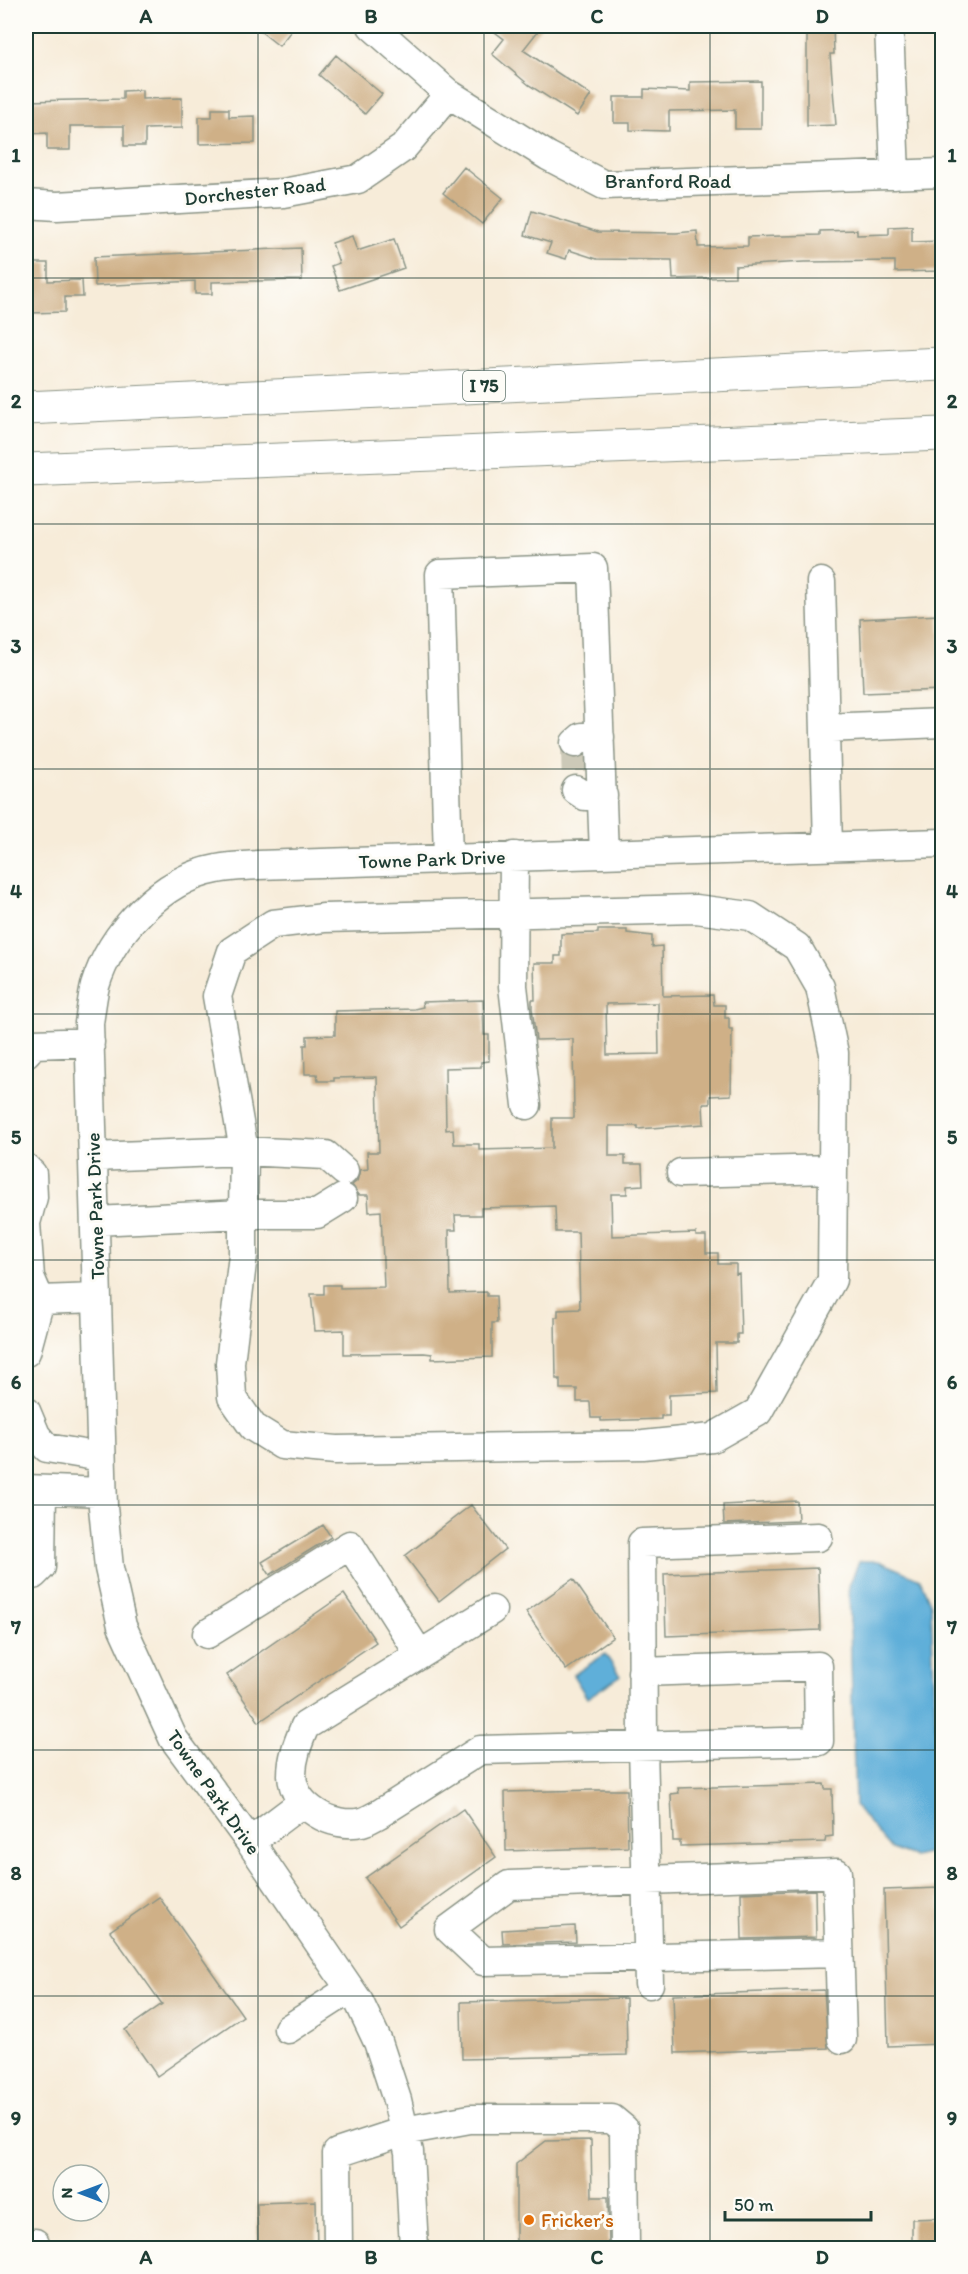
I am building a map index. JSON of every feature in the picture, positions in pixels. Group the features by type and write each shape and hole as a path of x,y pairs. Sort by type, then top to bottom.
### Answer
{"highway":[{"name":"I 75","path":"26,408 942,364"},
{"path":"26,470 942,434"}],"street":[{"name":"Branford Road","path":"372,26 449,94 548,156 604,185 942,173"},
{"path":"889,26 895,175"},
{"name":"Dorchester Road","path":"26,204 57,206 283,193 358,179 403,148 449,94"},
{"path":"448,859 440,574 593,568 587,740 590,793 604,854"},
{"path":"821,582 828,846"},
{"path":"826,728 942,723"},
{"name":"Towne Park Drive","path":"414,2248 409,2152 397,2100 378,2042 350,1989 250,1842 173,1738 126,1636 109,1568 102,1492 89,1023 95,986 111,951 130,923 147,907 183,882 215,869 258,865 942,843"},
{"path":"514,856 513,986 527,1105"},
{"path":"696,909 750,916 797,946 820,987 834,1053 832,1280 758,1412 712,1438 643,1445 336,1450 282,1445 253,1427 232,1397 230,1364 243,1255 244,1151 217,996 232,951 273,924 324,918 515,914 696,909"},
{"path":"26,1053 34,1044 90,1042"},
{"path":"93,1157 244,1151 326,1155 344,1185 317,1214 243,1214 95,1221"},
{"path":"26,1168 32,1174 33,1197 26,1224 30,1276 40,1300 26,1353"},
{"path":"681,1173 833,1169"},
{"path":"40,1300 97,1298"},
{"path":"26,1411 36,1435 48,1448 101,1457"},
{"path":"26,1576 33,1575 41,1567 34,1489 102,1492"},
{"path":"649,1970 643,1746 642,1542 818,1537"},
{"path":"207,1634 350,1545 420,1655"},
{"path":"492,1610 306,1726 294,1753 292,1778 303,1802 326,1817 341,1822 362,1822 480,1750 819,1741 818,1666 642,1671"},
{"path":"250,1842 303,1802"},
{"path":"839,1953 649,1970 483,1961 449,1929 509,1885 646,1882 837,1873 842,2039"},
{"path":"288,2029 350,1989"},
{"path":"338,2248 337,2153 404,2130 483,2118 612,2119 624,2129 625,2248"}],"water":[{"path":"859,1561 879,1561 920,1579 931,1605 940,1840 931,1853 914,1857 891,1849 855,1806 849,1586"},
{"path":"605,1654 620,1676 587,1698 573,1675"}],"building":[{"path":"254,26 295,26 279,46"},
{"path":"487,26 542,26 523,50 591,95 577,116 529,85 492,54 504,39"},
{"path":"807,26 833,26 834,54 830,54 836,125 807,126"},
{"path":"336,55 382,94 365,114 319,75"},
{"path":"761,81 761,129 735,129 735,110 669,111 669,131 630,130 630,123 614,123 614,97 644,97 644,89 690,91 690,82"},
{"path":"142,90 142,99 182,98 182,128 145,129 145,146 124,146 124,126 70,126 70,150 47,150 47,133 26,134 26,101 123,99 123,91"},
{"path":"212,109 229,109 229,117 255,116 255,143 199,144 199,117 212,117"},
{"path":"464,167 503,198 482,224 443,193"},
{"path":"532,211 598,232 697,231 698,247 748,246 748,237 820,235 820,231 857,230 857,235 889,234 889,227 912,226 912,242 942,241 942,271 895,272 895,261 804,262 735,266 735,277 673,279 672,260 597,259 569,250 566,259 547,253 551,243 525,235"},
{"path":"352,236 357,251 394,239 404,268 340,290 331,266 339,263 332,243"},
{"path":"301,248 302,280 212,282 212,294 195,294 195,281 95,286 94,257"},
{"path":"28,263 48,263 48,281 82,280 83,297 65,297 65,312 29,313"},
{"path":"939,615 942,690 863,693 860,619"},
{"path":"598,930 627,930 627,933 652,936 652,947 662,946 663,996 713,995 714,1005 725,1005 725,1018 729,1018 729,1029 732,1029 731,1095 710,1096 710,1104 703,1104 704,1124 638,1129 638,1126 609,1126 609,1156 625,1156 625,1164 642,1164 643,1185 627,1186 627,1194 611,1194 612,1236 696,1233 696,1236 706,1236 706,1253 718,1253 718,1264 736,1264 736,1274 739,1273 741,1334 737,1334 737,1343 716,1343 717,1393 669,1395 669,1416 661,1416 661,1419 601,1421 601,1418 591,1418 590,1402 577,1402 577,1389 560,1389 560,1379 556,1379 555,1317 558,1317 558,1310 580,1309 578,1232 556,1232 555,1206 481,1208 481,1215 455,1215 456,1230 449,1230 450,1293 487,1292 487,1296 496,1296 497,1323 492,1323 492,1357 432,1359 432,1354 424,1353 344,1354 344,1330 315,1331 311,1294 324,1294 324,1285 340,1285 340,1288 384,1287 381,1211 369,1212 368,1195 359,1195 352,1185 357,1181 360,1170 368,1169 367,1152 379,1152 377,1077 334,1078 334,1081 318,1081 317,1074 305,1074 304,1045 307,1045 307,1036 335,1035 335,1011 414,1009 423,1007 422,1002 483,1000 484,1035 489,1035 489,1061 481,1062 481,1067 445,1068 446,1130 453,1129 454,1144 479,1144 479,1150 552,1148 552,1118 574,1118 573,1039 536,1040 532,1008 532,1000 535,1000 534,963 555,963 555,956 561,956 561,934 598,933","holes":["658,1003 659,1054 607,1055 606,1004"]},
{"path":"797,1501 798,1521 724,1524 723,1505"},
{"path":"471,1505 505,1549 439,1601 405,1556"},
{"path":"323,1525 331,1537 270,1575 262,1562"},
{"path":"818,1568 820,1630 666,1636 664,1574"},
{"path":"573,1579 613,1637 566,1670 526,1612"},
{"path":"344,1594 376,1642 259,1722 227,1675"},
{"path":"824,1784 825,1789 832,1789 833,1836 826,1837 825,1842 680,1846 680,1841 673,1841 671,1794 679,1793 678,1788"},
{"path":"627,1790 628,1847 506,1851 505,1792"},
{"path":"463,1809 496,1857 399,1926 365,1878"},
{"path":"940,1888 942,2044 888,2046 884,1890"},
{"path":"815,1890 816,1937 742,1939 741,1893"},
{"path":"159,1897 243,2016 157,2076 125,2030 162,2004 110,1931"},
{"path":"575,1926 576,1942 503,1944 502,1930"},
{"path":"824,1990 828,2048 675,2053 673,1995"},
{"path":"626,1998 627,2055 462,2059 461,2002"},
{"path":"591,2140 592,2197 608,2197 609,2248 516,2248 516,2164 546,2141"},
{"path":"316,2201 317,2248 258,2248 257,2203"},
{"path":"942,2218 942,2248 912,2248 912,2219"}],"tunnel":[{"path":"575,743 576,790"}],"place":[{"name":"Fricker’s","path":"529,2220"}]}
